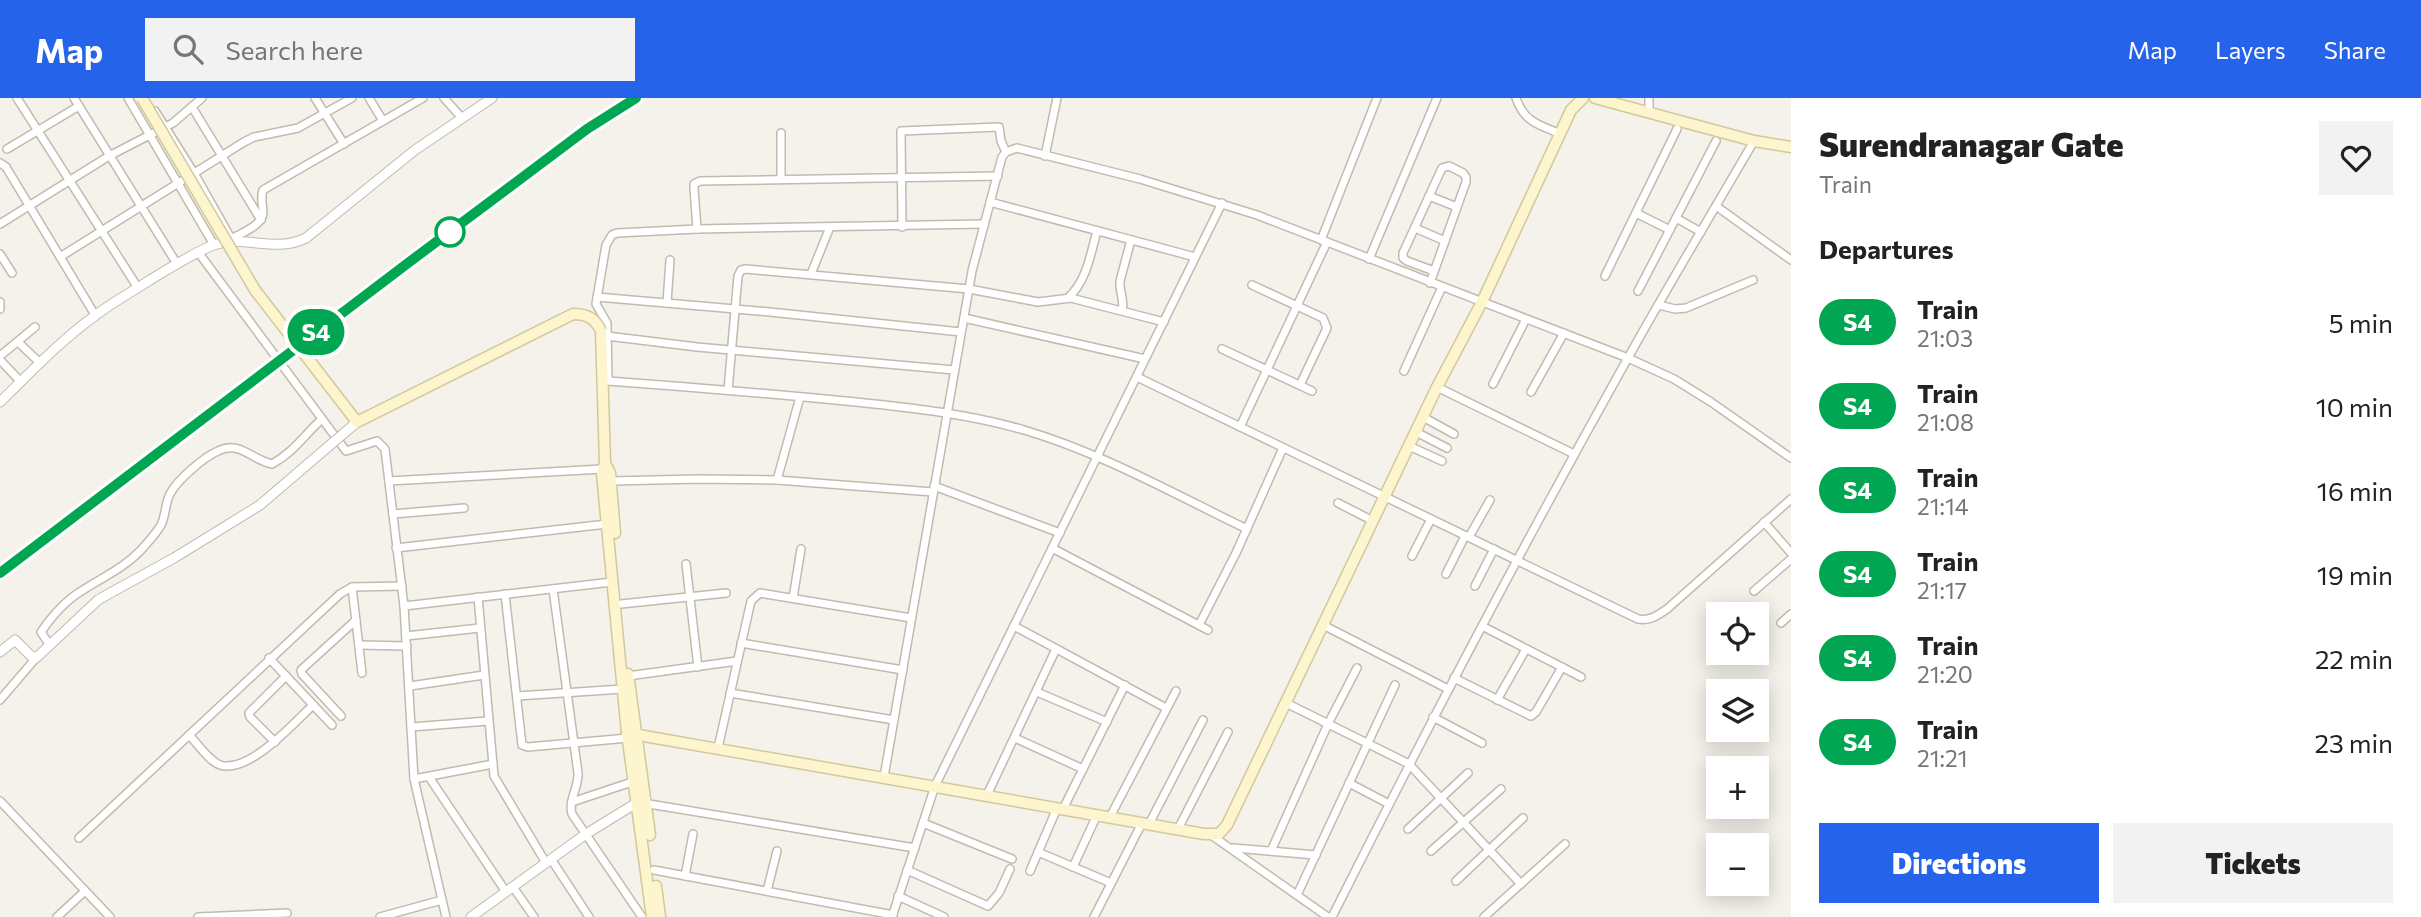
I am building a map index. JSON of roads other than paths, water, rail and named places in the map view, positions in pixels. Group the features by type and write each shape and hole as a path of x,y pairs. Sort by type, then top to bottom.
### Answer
{"main road":[{"path":"630,735 718,748 1210,835 1219,834 1227,825 1437,387 1482,302 1571,110 1583,98"},
{"path":"1595,98 1754,141 1791,147"},
{"path":"148,99 255,289 357,422 573,314 583,314 591,318 604,333 605,467 612,582 623,689 660,917"},
{"path":"605,467 611,481 628,676 630,735 635,781 642,803 652,917"}],"street":[{"path":"17,98 138,288"},
{"path":"74,98 177,264"},
{"path":"128,98 214,245"},
{"path":"0,224 109,156 180,118 202,98"},
{"path":"315,98 344,144"},
{"path":"60,257 254,137 298,128 352,98"},
{"path":"369,98 383,121"},
{"path":"0,402 96,315 177,264 214,245 232,240 261,220 263,190 423,98"},
{"path":"444,98 462,118"},
{"path":"232,240 280,246 294,244 306,238 415,150 492,98"},
{"path":"1045,156 1057,98"},
{"path":"1240,427 1297,306 1377,98"},
{"path":"1369,259 1437,98"},
{"path":"1516,98 1523,114 1531,121 1561,134"},
{"path":"1649,98 1649,112"},
{"path":"148,99 232,240"},
{"path":"8,149 79,106"},
{"path":"192,107 261,220"},
{"path":"902,226 900,134 904,130 999,127 1006,152"},
{"path":"1605,276 1677,129"},
{"path":"781,133 781,179"},
{"path":"1638,291 1716,141"},
{"path":"1210,835 1330,917 1433,717 1574,454 1754,141"},
{"path":"884,777 969,289 1002,158 1006,152 1017,148 1222,203 1628,358 1674,379 1791,458"},
{"path":"0,163 6,167 96,315"},
{"path":"1430,283 1466,177 1448,166 1442,169 1403,258 1434,271"},
{"path":"697,229 694,188 697,182 998,176"},
{"path":"1429,196 1457,207"},
{"path":"990,202 1195,257"},
{"path":"654,870 892,916 935,786 1222,203"},
{"path":"1716,206 1791,260"},
{"path":"1636,213 1670,230"},
{"path":"1676,218 1701,232"},
{"path":"389,481 605,467 608,381 604,333 607,323 596,304 606,245 612,235 697,229 984,224"},
{"path":"811,274 830,227"},
{"path":"1415,228 1445,241"},
{"path":"1068,298 1086,275 1097,231"},
{"path":"1122,312 1124,300 1120,281 1131,240"},
{"path":"198,253 346,451 377,441 384,445 404,606 414,779 446,917"},
{"path":"0,254 12,273"},
{"path":"667,303 670,260"},
{"path":"728,390 738,276 741,270 969,289 1038,302 1068,298 1164,322"},
{"path":"1659,305 1686,309 1753,280"},
{"path":"1252,285 1323,318 1327,328 1300,385"},
{"path":"1404,371 1443,288"},
{"path":"597,297 961,332"},
{"path":"0,302 0,309"},
{"path":"964,318 1145,359"},
{"path":"1493,384 1526,319"},
{"path":"21,382 0,358 35,327"},
{"path":"604,333 733,350 954,370"},
{"path":"1531,392 1564,333"},
{"path":"18,341 40,363"},
{"path":"1222,349 1312,391"},
{"path":"1137,377 1638,619 1655,617 1667,609 1791,499"},
{"path":"608,381 947,412 1023,430 1097,457 1247,529"},
{"path":"1437,387 1574,454"},
{"path":"777,480 800,397"},
{"path":"1423,417 1454,434"},
{"path":"49,644 41,632 51,617 80,592 120,569 139,552 161,524 169,495 179,481 208,457 232,446 242,449 260,462 272,464 284,458 322,419"},
{"path":"0,700 49,644 99,600 260,505 357,422"},
{"path":"1416,432 1447,448"},
{"path":"1409,446 1442,461"},
{"path":"1199,625 1247,529 1283,448"},
{"path":"611,481 777,480 933,489 1060,533"},
{"path":"1446,574 1490,500"},
{"path":"1338,503 1373,520"},
{"path":"393,514 464,508"},
{"path":"1412,556 1431,519"},
{"path":"1764,522 1791,553"},
{"path":"397,548 607,524"},
{"path":"1052,548 1208,630"},
{"path":"793,598 801,549"},
{"path":"1475,586 1494,550"},
{"path":"1754,591 1791,559"},
{"path":"686,565 698,667"},
{"path":"404,606 612,582"},
{"path":"79,838 340,594 352,587 402,586"},
{"path":"352,587 362,673"},
{"path":"553,589 579,781 572,802 572,814 642,917"},
{"path":"621,604 726,593"},
{"path":"718,748 753,597 760,593 911,618"},
{"path":"505,594 522,745 528,747 574,743 630,735"},
{"path":"478,597 494,776 500,789 589,917"},
{"path":"1781,623 1791,614"},
{"path":"341,716 301,670 356,620"},
{"path":"1323,625 1448,689"},
{"path":"1014,626 1166,708"},
{"path":"1482,626 1581,677"},
{"path":"406,636 480,628"},
{"path":"0,652 15,640 36,658"},
{"path":"741,643 903,670"},
{"path":"359,645 407,646"},
{"path":"987,795 1056,649"},
{"path":"1497,700 1526,649"},
{"path":"270,658 332,725"},
{"path":"628,676 737,661"},
{"path":"1454,678 1528,715 1534,715 1562,667"},
{"path":"1271,851 1328,724 1357,668"},
{"path":"410,686 484,675"},
{"path":"275,742 249,713 286,676"},
{"path":"1030,871 1125,685"},
{"path":"1297,895 1395,685"},
{"path":"517,696 623,689"},
{"path":"1110,817 1175,691"},
{"path":"1037,692 1107,722"},
{"path":"730,693 894,720"},
{"path":"1286,703 1409,764 1521,884"},
{"path":"189,735 214,761 226,765 259,755 313,705"},
{"path":"1433,717 1482,743"},
{"path":"1096,916 1111,883 1203,720"},
{"path":"411,727 488,721"},
{"path":"1178,829 1228,732"},
{"path":"1014,738 1083,769"},
{"path":"414,779 493,764"},
{"path":"1408,829 1468,773"},
{"path":"429,777 509,889 534,917"},
{"path":"572,802 635,781"},
{"path":"1349,783 1389,804"},
{"path":"1431,851 1500,789"},
{"path":"0,801 110,917"},
{"path":"471,917 586,834 642,803 915,848"},
{"path":"1073,867 1097,815"},
{"path":"1457,881 1523,818"},
{"path":"923,823 1012,859"},
{"path":"685,876 692,834"},
{"path":"1484,917 1565,844"},
{"path":"1230,848 1316,855"},
{"path":"767,891 777,851"},
{"path":"1038,852 1111,883"},
{"path":"907,870 988,906 999,893 1010,869"},
{"path":"57,917 85,891"},
{"path":"898,896 944,917"},
{"path":"380,917 442,900"},
{"path":"198,917 287,913"}],"railway":[{"path":"0,573 587,129 636,98"}],"train":[{"name":"S4","path":"0,573 587,129 636,98"}]}
